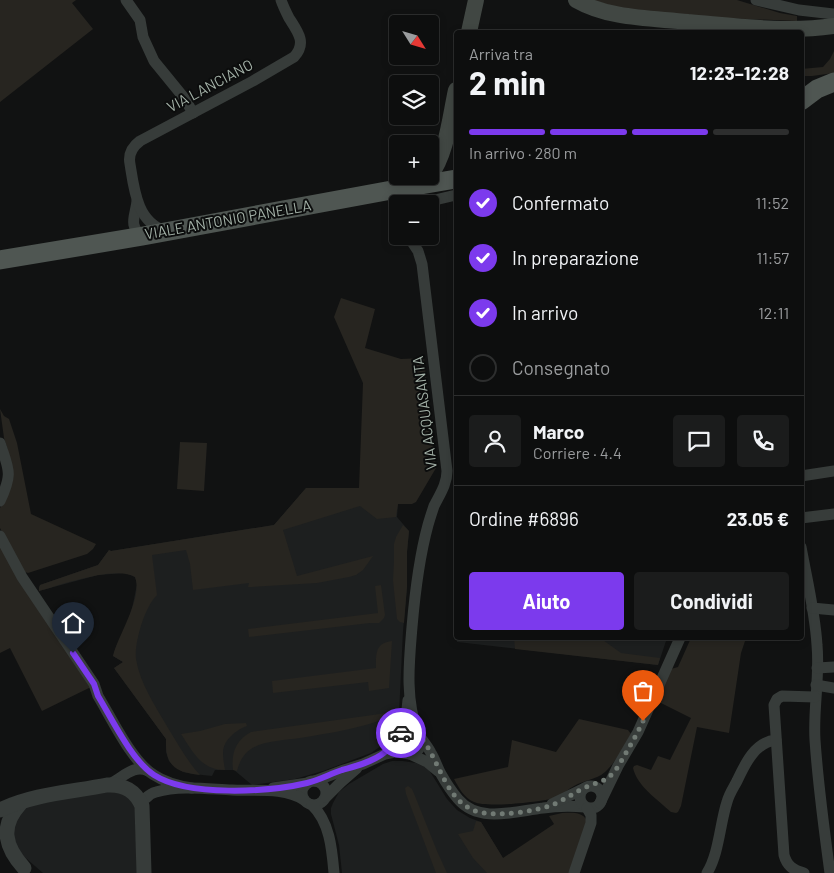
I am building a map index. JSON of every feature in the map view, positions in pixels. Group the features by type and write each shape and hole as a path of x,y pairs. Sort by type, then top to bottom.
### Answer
{"main road":[{"path":"469,30 476,0"},
{"path":"576,0 591,7 615,14 688,22 796,30 834,26"},
{"path":"804,82 834,80"},
{"path":"804,99 817,88 834,80"},
{"path":"439,161 454,99"},
{"path":"445,142 448,166 454,177"},
{"name":"VIALE ANTONIO PANELLA","path":"439,179 454,179"},
{"name":"VIALE ANTONIO PANELLA","path":"0,260 166,232 397,185"}],"street":[{"path":"126,0 140,20 143,38 154,61 183,96 192,113"},
{"name":"VIA LANCIANO","path":"166,232 139,216 129,160 131,151 140,141 290,60 297,54 301,46 300,38 280,0"},
{"path":"756,0 799,10 834,14"},
{"path":"439,199 454,195"},
{"path":"114,241 139,216"},
{"name":"VIA LANCIANO","path":"139,216 133,222 138,233 143,236"},
{"name":"VIA ACQUASANTA","path":"414,245 422,264 448,470 445,485 431,515 420,562 415,596 409,684 411,706 419,735 431,753 441,774"},
{"path":"0,443 9,472 1,495"},
{"path":"804,475 834,470"},
{"path":"804,518 834,514"},
{"path":"0,536 22,577 94,684 98,696 132,753 153,777 154,783 146,798 143,814"},
{"path":"804,564 817,645 814,728 830,873"},
{"path":"812,608 834,610"},
{"path":"409,684 405,718 397,742 398,747 407,754 427,762 441,774 458,799 467,807 484,813 501,814 565,806 595,808 600,803 618,766 638,732 679,640"},
{"path":"817,668 834,667"},
{"path":"804,873 790,867 784,855 775,702 782,696 834,688"},
{"path":"308,803 302,794 305,785 390,753 407,754 416,752 420,748 419,735 414,731 408,730 399,736 380,756"},
{"path":"707,873 712,864 727,802 745,765 760,746 766,742 776,740"},
{"path":"124,775 132,764 132,753"},
{"path":"308,803 320,804 362,764"},
{"path":"544,808 608,778 618,766"},
{"path":"107,785 139,768 169,782 192,788"},
{"path":"262,790 311,782 321,783 326,791 322,808 322,819"},
{"path":"0,810 28,799 107,785 119,785 131,792 142,806 144,873"},
{"path":"574,873 591,823 591,815 579,798 581,792 585,788 593,786 599,790 602,796 600,803"},
{"path":"146,798 157,791 192,788 262,790 298,797 319,813 322,819 331,846 334,873"},
{"path":"27,870 7,845 4,830 6,820 12,811 28,799"},
{"path":"0,854 15,861 27,870"}],"shaded area":[{"path":"0,0 76,0 72,3 93,29 0,102"},
{"path":"593,0 737,0 797,16 797,21 676,16 625,10"},
{"path":"834,51 834,73 804,76 804,69 823,67"},
{"path":"341,298 375,309 365,348 401,359 424,358 436,468 416,502 412,504 398,504 396,517 377,519 360,506 283,530 297,576 373,556 363,570 356,575 317,583 248,587 249,583 193,590 190,564 186,550 152,555 157,595 148,607 141,625 136,659 141,677 154,704 183,752 200,775 184,772 173,766 167,756 166,739 114,668 123,662 113,656 133,606 137,586 135,577 115,573 88,577 39,591 39,588 40,585 98,565 109,550 274,525 306,488 359,488 363,383 334,317"},
{"path":"0,409 4,416 9,419 17,443 31,514 96,544 87,554 28,573 22,571 0,528 0,508 6,497 8,450 4,438"},
{"path":"180,442 207,443 204,491 177,489"},
{"path":"306,488 398,504 397,517 409,531 397,724 392,735 385,743 371,753 295,779 252,785 234,770 215,770 212,776 183,772 169,761 166,752 166,739 114,668 123,662 113,656 133,604 137,584 135,577 125,573 98,575 39,591 39,587 40,585 98,565 109,550 274,525"},
{"path":"403,525 409,531 404,623 397,619 393,580 394,544"},
{"path":"0,544 91,687 42,711 10,648 0,653"},
{"path":"381,585 385,615 379,623 249,637 248,629 378,613 375,586"},
{"path":"457,640 666,640 658,665 457,642"},
{"path":"514,640 603,640 621,653 660,658 658,665 515,649"},
{"path":"690,640 745,640 741,653 729,733 697,727 681,806 676,813 671,812 649,792 635,775 633,768 637,765 651,770 658,756 670,760 691,718 657,701 671,669 678,667"},
{"path":"392,641 389,688 369,691 368,682 273,693 272,681 376,668 379,647 386,642"},
{"path":"387,713 387,718 355,728 261,744 248,751 237,771 233,770 233,758 238,743 251,732"},
{"path":"579,719 628,730 631,734 616,759 605,772 598,777 574,786 558,797 515,804 480,804 467,798 454,779 508,767 512,740 556,752"},
{"path":"246,723 247,726 235,733 225,744 223,753 225,770 210,767 198,759 181,734 225,724"},
{"path":"392,761 416,763 429,770 447,799 457,810 481,822 512,873 342,873 339,845 331,814 333,803 339,792 349,784 383,764"},
{"path":"408,786 412,789 447,873 436,873 406,794 405,788"},
{"path":"112,790 121,793 135,805 137,873 43,873 13,846 12,821 29,805"},
{"path":"562,813 580,814 587,821 570,873 487,873 473,858 458,834 473,831 476,821 481,822 503,858 554,824 549,816"}],"way so far":[{"path":"401,733 405,730 410,730 419,735 431,753 441,774 462,803 470,809 479,812 501,814 544,808 608,778 618,766 643,721"}],"route":[{"path":"73,653 94,684 98,696 132,753 146,769 156,776 164,781 180,786 207,789 262,790 308,783 380,756 401,733"}]}
